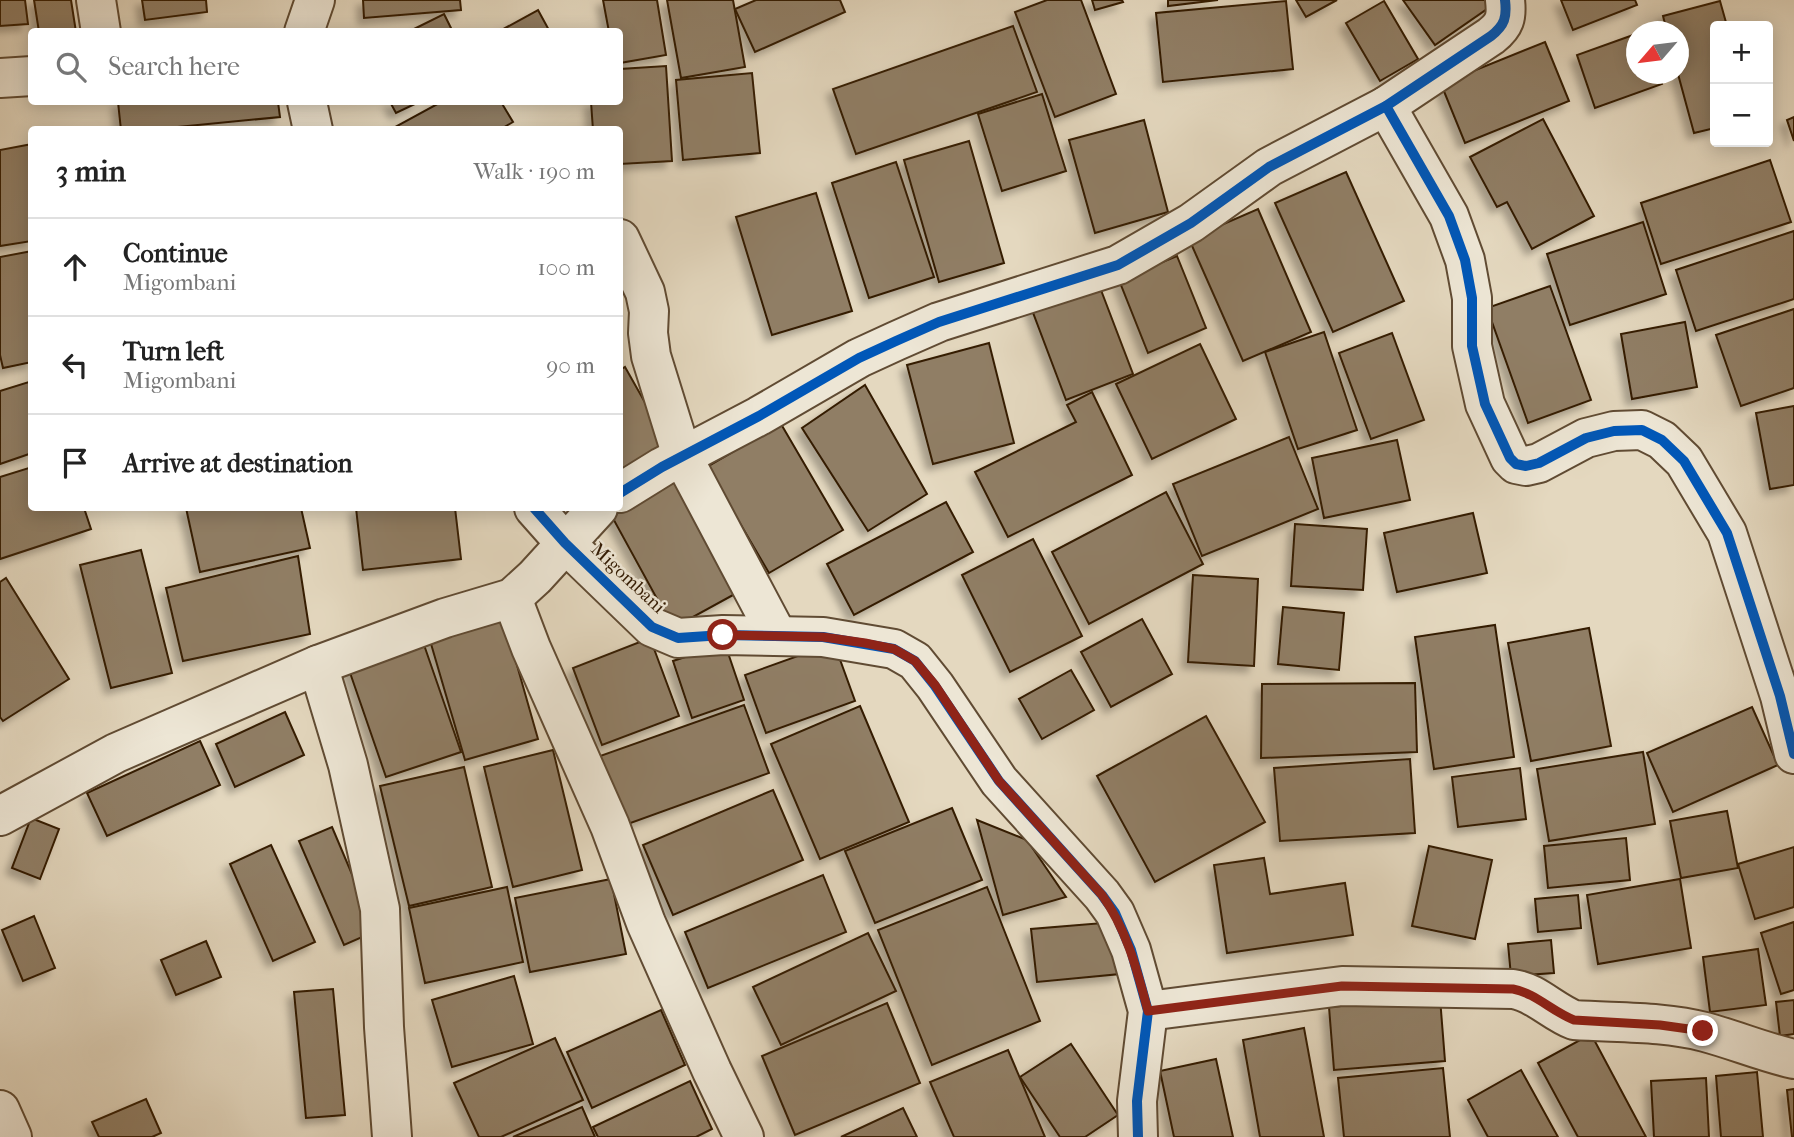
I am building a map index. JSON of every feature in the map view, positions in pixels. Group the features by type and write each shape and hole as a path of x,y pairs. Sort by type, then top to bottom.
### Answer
{"street":[{"path":"96,0 100,28"},
{"path":"305,28 315,0"},
{"path":"623,491 859,358 896,341 939,323 1118,265 1191,223 1269,167 1386,106 1500,29 1507,16 1505,0"},
{"path":"0,78 28,76"},
{"path":"308,105 312,126"},
{"path":"1386,106 1449,216 1465,260 1472,298 1472,346 1485,404 1510,458 1516,464 1526,466 1539,463 1587,438 1614,431 1642,430 1662,440 1684,461 1727,533 1780,696 1794,754"},
{"path":"623,245 645,292 649,311 651,356 682,456 777,635"},
{"name":"Migombani","path":"537,511 565,543 652,627 666,634 678,638 723,635 823,637 894,649 915,661 935,685 999,781 1102,895 1115,913 1131,950 1148,1011"},
{"path":"0,816 116,753 318,665 445,618 512,598 535,577 595,511"},
{"path":"512,598 531,648 610,826 646,923 744,1137"},
{"path":"318,665 348,765 380,909 384,1027 392,1137"},
{"path":"1138,1137 1137,1101 1148,1011 1342,986 1513,989 1528,993 1563,1016 1574,1020 1660,1025 1703,1031 1794,1059"},
{"path":"0,1111 12,1137"}],"building":[{"path":"0,0 25,0 28,24 0,26"},
{"path":"34,0 71,0 75,28 38,28"},
{"path":"142,0 206,0 207,12 145,20"},
{"path":"363,0 460,0 461,10 364,18"},
{"path":"603,0 657,0 666,55 623,62 623,28 608,28"},
{"path":"667,0 733,0 745,67 681,78"},
{"path":"756,0 840,0 845,12 755,52 735,9"},
{"path":"1047,0 1081,0 1116,94 1055,117 1015,12"},
{"path":"1092,0 1122,0 1123,2 1095,10"},
{"path":"1168,0 1218,0 1168,6"},
{"path":"1296,0 1337,0 1306,17"},
{"path":"1403,0 1495,0 1497,2 1435,45"},
{"path":"1561,0 1635,0 1637,5 1573,30"},
{"path":"1286,1 1293,69 1163,82 1156,13"},
{"path":"1384,1 1418,59 1380,81 1346,23"},
{"path":"1720,1 1726,21 1710,21 1710,129 1694,133 1681,84 1689,84 1689,21 1664,21 1663,16"},
{"path":"538,10 548,28 505,28"},
{"path":"444,14 451,28 416,28"},
{"path":"1013,26 1037,92 856,154 833,89"},
{"path":"1626,38 1626,84 1662,84 1595,108 1577,55"},
{"path":"1545,42 1569,101 1465,143 1441,84"},
{"path":"666,66 672,161 623,164 623,126 593,126 591,105 623,105 623,69"},
{"path":"752,73 760,153 683,160 676,80"},
{"path":"1042,94 1066,171 1002,191 978,114"},
{"path":"118,105 278,105 280,117 188,126 121,126"},
{"path":"392,105 413,105 396,113"},
{"path":"435,105 503,105 513,122 506,126 397,126"},
{"path":"1794,117 1794,141 1787,120"},
{"path":"1543,119 1594,216 1532,249 1507,202 1497,207 1470,157"},
{"path":"1144,120 1168,212 1095,233 1069,140"},
{"path":"969,141 1004,263 939,282 904,160"},
{"path":"28,145 28,242 0,246 0,150"},
{"path":"1770,160 1791,222 1661,264 1641,203"},
{"path":"896,162 934,277 869,298 832,183"},
{"path":"1346,172 1404,301 1333,332 1275,203"},
{"path":"816,193 852,311 772,335 736,217"},
{"path":"1258,209 1311,332 1243,361 1189,239"},
{"path":"1643,222 1666,294 1570,325 1547,254"},
{"path":"1794,231 1794,299 1696,331 1676,270"},
{"path":"28,252 28,363 3,368 0,355 0,257"},
{"path":"1177,256 1206,328 1148,353 1119,280"},
{"path":"1096,277 1133,374 1066,400 1029,302"},
{"path":"1550,286 1591,400 1528,423 1487,308"},
{"path":"1794,309 1794,388 1741,406 1716,335"},
{"path":"1685,322 1697,387 1632,399 1621,334"},
{"path":"1324,332 1357,430 1298,449 1265,352"},
{"path":"1392,333 1424,420 1371,439 1339,353"},
{"path":"989,343 1014,443 933,464 907,365"},
{"path":"1200,344 1236,419 1152,459 1116,384"},
{"path":"625,367 669,445 623,470"},
{"path":"28,382 28,454 0,464 0,391"},
{"path":"865,385 927,494 868,531 802,428"},
{"path":"1092,392 1132,475 1008,537 975,472 1076,422 1067,405"},
{"path":"1794,406 1794,485 1770,489 1756,413"},
{"path":"781,424 843,530 769,573 707,467"},
{"path":"1289,437 1318,509 1202,556 1173,484"},
{"path":"1397,440 1410,500 1324,518 1312,458"},
{"path":"28,468 28,511 85,511 91,529 0,559 0,477"},
{"path":"680,474 744,589 673,628 610,513 623,511 623,506"},
{"path":"1166,492 1203,564 1089,624 1052,552"},
{"path":"946,502 973,552 854,615 827,564"},
{"path":"187,511 302,511 310,548 200,572"},
{"path":"356,511 455,511 461,559 363,570"},
{"path":"1473,513 1487,573 1397,592 1384,533"},
{"path":"1295,524 1367,529 1363,590 1291,586"},
{"path":"1033,539 1082,636 1010,672 962,575"},
{"path":"141,550 172,673 111,688 80,565"},
{"path":"298,556 310,634 183,661 166,588"},
{"path":"1193,575 1258,579 1254,666 1188,662"},
{"path":"6,578 69,679 3,721 0,717 0,582"},
{"path":"1283,607 1344,613 1339,670 1278,664"},
{"path":"503,616 538,739 465,760 429,637"},
{"path":"1142,619 1172,674 1111,707 1081,652"},
{"path":"1495,625 1514,757 1434,769 1415,637"},
{"path":"1589,628 1611,746 1531,761 1508,643"},
{"path":"650,638 679,716 602,745 573,668"},
{"path":"422,639 461,752 386,777 347,664"},
{"path":"834,643 855,701 766,733 745,675"},
{"path":"725,644 744,700 692,718 673,661"},
{"path":"1071,670 1094,710 1042,739 1019,699"},
{"path":"1415,683 1417,752 1261,758 1262,684"},
{"path":"744,705 769,773 625,825 600,756"},
{"path":"860,706 909,822 820,859 771,744"},
{"path":"1752,707 1778,765 1673,812 1647,753"},
{"path":"285,712 304,755 235,787 216,744"},
{"path":"1206,716 1265,822 1155,882 1097,776"},
{"path":"200,741 220,785 107,836 87,793"},
{"path":"553,750 582,870 513,887 484,767"},
{"path":"1643,752 1655,824 1549,841 1537,769"},
{"path":"1410,759 1415,833 1280,841 1274,768"},
{"path":"464,767 492,887 409,906 380,786"},
{"path":"1520,768 1526,819 1458,827 1452,777"},
{"path":"773,790 803,860 673,915 643,845"},
{"path":"952,808 982,880 875,923 845,851"},
{"path":"1727,811 1738,868 1681,878 1670,821"},
{"path":"31,818 59,829 40,879 12,868"},
{"path":"977,820 1027,840 1066,897 1003,915"},
{"path":"332,827 376,931 344,945 299,841"},
{"path":"1626,838 1630,880 1548,888 1544,846"},
{"path":"271,845 315,942 273,961 230,864"},
{"path":"1429,846 1492,860 1475,939 1412,926"},
{"path":"1794,847 1794,907 1755,919 1738,864"},
{"path":"1264,858 1270,894 1345,883 1353,935 1227,953 1214,865"},
{"path":"823,875 846,932 708,988 685,932"},
{"path":"611,879 626,954 530,972 515,898"},
{"path":"1680,879 1691,948 1598,964 1587,895"},
{"path":"507,887 523,962 425,983 409,908"},
{"path":"987,887 1040,1021 932,1065 878,930"},
{"path":"1578,895 1581,928 1538,932 1535,899"},
{"path":"34,916 55,968 23,981 2,930"},
{"path":"1115,922 1120,974 1037,982 1031,929"},
{"path":"1794,922 1794,990 1781,994 1761,933"},
{"path":"868,933 896,991 781,1045 753,987"},
{"path":"1551,940 1554,973 1511,976 1508,944"},
{"path":"206,941 221,977 176,995 161,960"},
{"path":"1758,949 1766,1005 1710,1012 1703,957"},
{"path":"514,976 533,1044 452,1067 432,1000"},
{"path":"333,989 345,1115 306,1118 294,992"},
{"path":"1440,998 1445,1061 1334,1070 1329,1007"},
{"path":"1794,1000 1794,1034 1780,1036 1776,1002"},
{"path":"887,1003 920,1083 795,1135 762,1056"},
{"path":"661,1010 685,1065 592,1108 567,1052"},
{"path":"1304,1028 1324,1137 1260,1137 1243,1040"},
{"path":"1591,1034 1646,1137 1578,1137 1538,1063"},
{"path":"555,1038 583,1100 501,1137 479,1137 454,1083"},
{"path":"1071,1044 1118,1115 1085,1137 1060,1137 1020,1077"},
{"path":"1008,1050 1045,1137 954,1137 930,1082"},
{"path":"1216,1059 1233,1137 1174,1137 1160,1071"},
{"path":"1443,1068 1450,1137 1344,1137 1338,1078"},
{"path":"1521,1070 1558,1137 1488,1137 1468,1100"},
{"path":"1757,1072 1763,1137 1721,1137 1716,1076"},
{"path":"1706,1078 1709,1137 1654,1137 1651,1081"},
{"path":"690,1081 712,1129 696,1137 598,1137 593,1127"},
{"path":"1794,1089 1794,1137 1792,1137 1787,1090"},
{"path":"146,1099 161,1133 152,1137 99,1137 92,1122"},
{"path":"582,1107 595,1137 513,1137"},
{"path":"903,1108 917,1137 841,1137"}],"cycle path":[{"path":"623,491 859,358 896,341 939,322 1118,265 1191,223 1269,167 1386,106 1491,36 1504,20 1505,0"},
{"path":"1386,106 1449,216 1465,260 1472,298 1472,346 1485,404 1510,458 1516,464 1526,466 1539,463 1586,438 1614,431 1642,430 1662,440 1684,461 1727,533 1780,696 1794,754"},
{"path":"537,511 565,543 652,627 678,638 723,635 823,637 894,649 915,661 999,781 1102,895 1115,913 1131,950 1148,1011 1137,1101 1138,1137"}],"route":[{"path":"723,635 823,637 894,649 915,661 935,685 999,781 1102,895 1115,913 1131,950 1148,1011 1342,986 1513,989 1528,993 1563,1016 1574,1020 1660,1025 1703,1031"}]}
